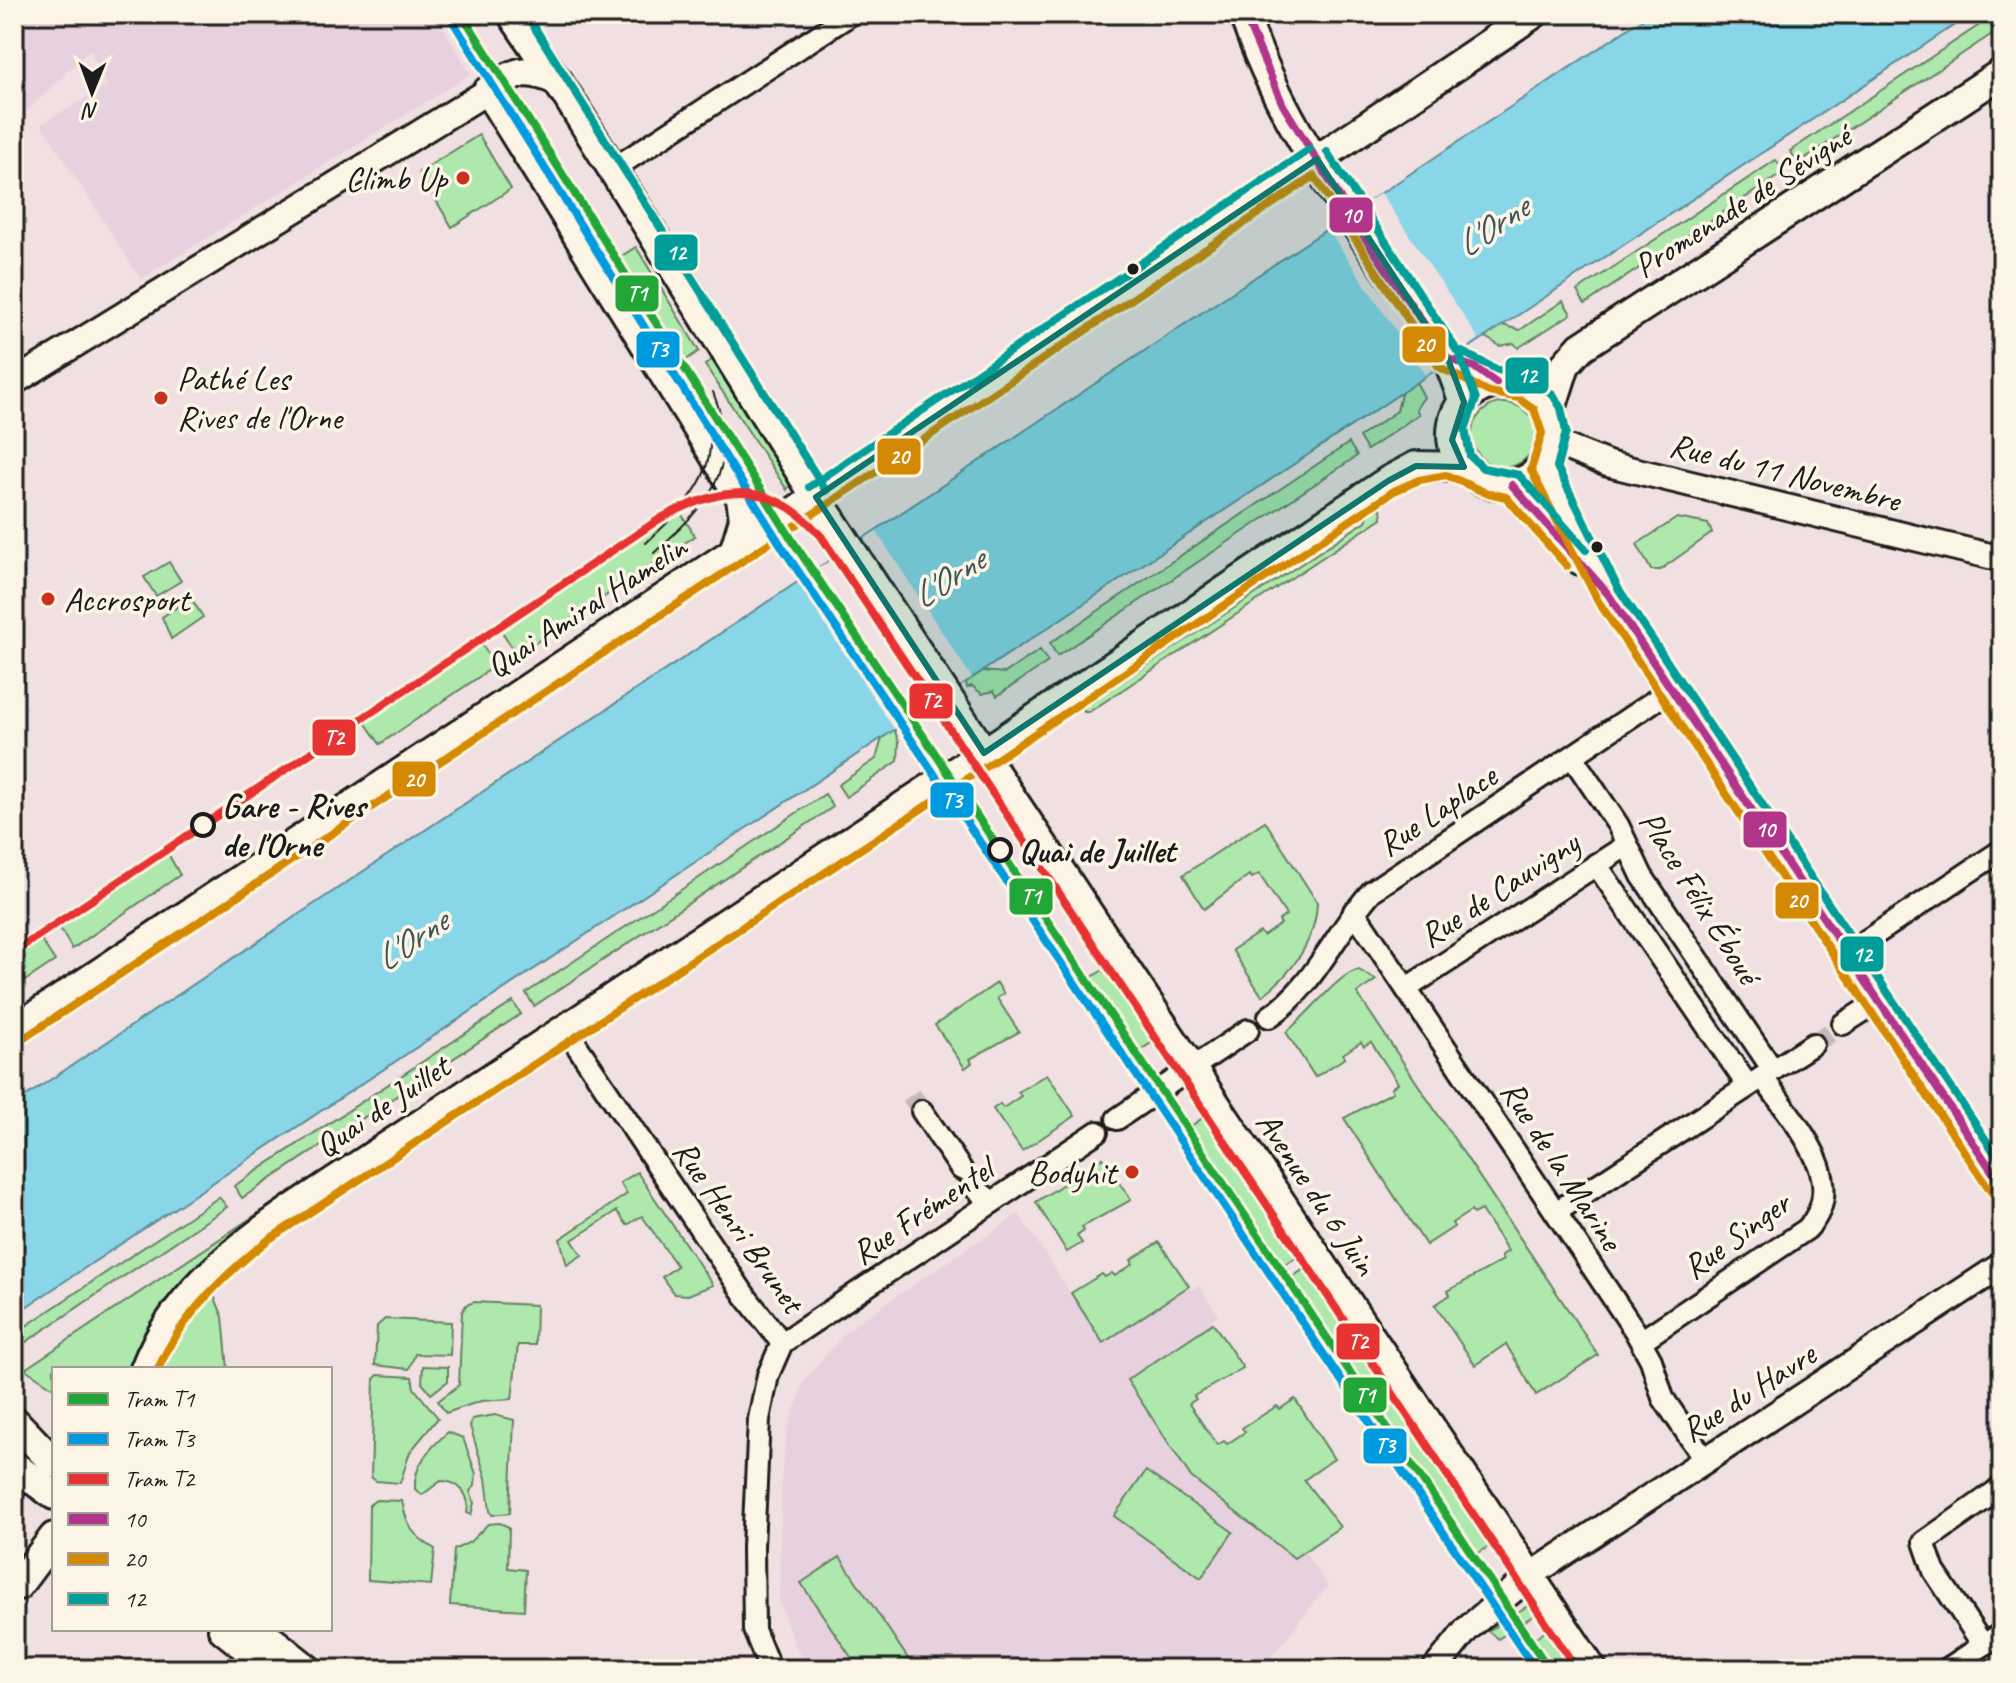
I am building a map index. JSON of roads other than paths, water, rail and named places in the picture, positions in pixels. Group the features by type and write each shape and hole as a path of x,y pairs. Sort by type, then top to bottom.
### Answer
{"main road":[{"path":"1244,14 1262,63 1317,159 1448,359 1464,402"},
{"name":"Quai Amiral Hamelin","path":"14,1030 734,552 1533,14"},
{"path":"515,72 525,19"},
{"path":"525,19 558,81 816,497 984,753"},
{"path":"558,81 541,73 515,72 488,91 741,498 744,519 734,552"},
{"name":"Promenade de Sévigné","path":"1550,412 1565,365 1581,347 2002,73"},
{"path":"1448,359 1474,367 1496,383"},
{"path":"1509,382 1531,391 1550,412 1549,455 1529,479 1512,485 1490,484 1464,467 1454,451 1452,428 1464,402 1476,390 1509,382"},
{"name":"Quai de Juillet","path":"146,1367 174,1316 231,1254 294,1208 984,753 1388,481 1416,466 1464,467"},
{"path":"14,1421 52,1461"},
{"path":"14,1466 52,1494"},
{"path":"16,1587 52,1540"},
{"path":"226,1631 273,1669"},
{"path":"260,1631 307,1669"}],"street":[{"path":"613,169 851,14"},
{"path":"14,382 488,91"},
{"path":"1549,455 1608,594"},
{"name":"Rue du 11 Novembre","path":"1549,455 1608,464 2002,559"},
{"path":"1512,485 1608,594 2002,1186"},
{"name":"Rue Laplace","path":"1269,1017 1303,989 1354,911 1372,891 1672,689"},
{"name":"Avenue du 6 Juin","path":"984,753 1594,1669"},
{"name":"Place Félix Éboué","path":"1573,758 1627,845 1642,876 1761,1078"},
{"name":"Rue de Cauvigny","path":"1407,988 1627,845"},
{"path":"1846,954 2002,850"},
{"name":"Place Félix Éboué","path":"1596,864 1761,1078"},
{"name":"Rue de la Marine","path":"1354,911 1641,1341 1651,1360 1663,1398 1705,1460"},
{"path":"1843,1024 1879,1001"},
{"name":"Rue Henri Brunet","path":"565,1028 746,1297 782,1343 768,1375 759,1419 753,1547 754,1630 770,1669"},
{"path":"1117,1119 1248,1030"},
{"path":"1556,1212 1813,1044"},
{"name":"Rue Singer","path":"1641,1341 1807,1229 1822,1210 1826,1188 1820,1165 1761,1078"},
{"path":"922,1111 966,1177 992,1202"},
{"name":"Rue Frémentel","path":"782,1343 1097,1132"},
{"name":"Rue du Havre","path":"1435,1669 1478,1619 1531,1575 2002,1265"},
{"path":"1983,1645 1934,1571 1924,1542 2002,1487"},
{"path":"1947,1669 2002,1633"}],"water":[{"name":"L'Orne","path":"1650,14 1971,14 14,1315 14,1104"}],"tunnel":[{"path":"1813,1044 1843,1024"},
{"path":"911,1095 922,1111"}],"tram line":[{"name":"T1","path":"462,14 794,543 1549,1669"},
{"name":"T3","path":"452,20 784,550 1535,1669"},
{"path":"646,543 680,509 703,476 709,458 710,438 707,416 698,391"},
{"path":"654,553 705,500 722,464 722,419 713,392"},
{"name":"T2","path":"14,952 661,518 726,494 746,493 784,504 821,536 1572,1662"}],"place":[{"name":"Climb Up","path":"463,178"},
{"name":"Pathé Les Rives de l'Orne","path":"161,398"},
{"name":"Accrosport","path":"48,599"},
{"name":"Gare - Rives de l'Orne","path":"203,825"},
{"name":"Quai de Juillet","path":"1000,850"},
{"name":"Bodyhit","path":"1132,1172"}]}
